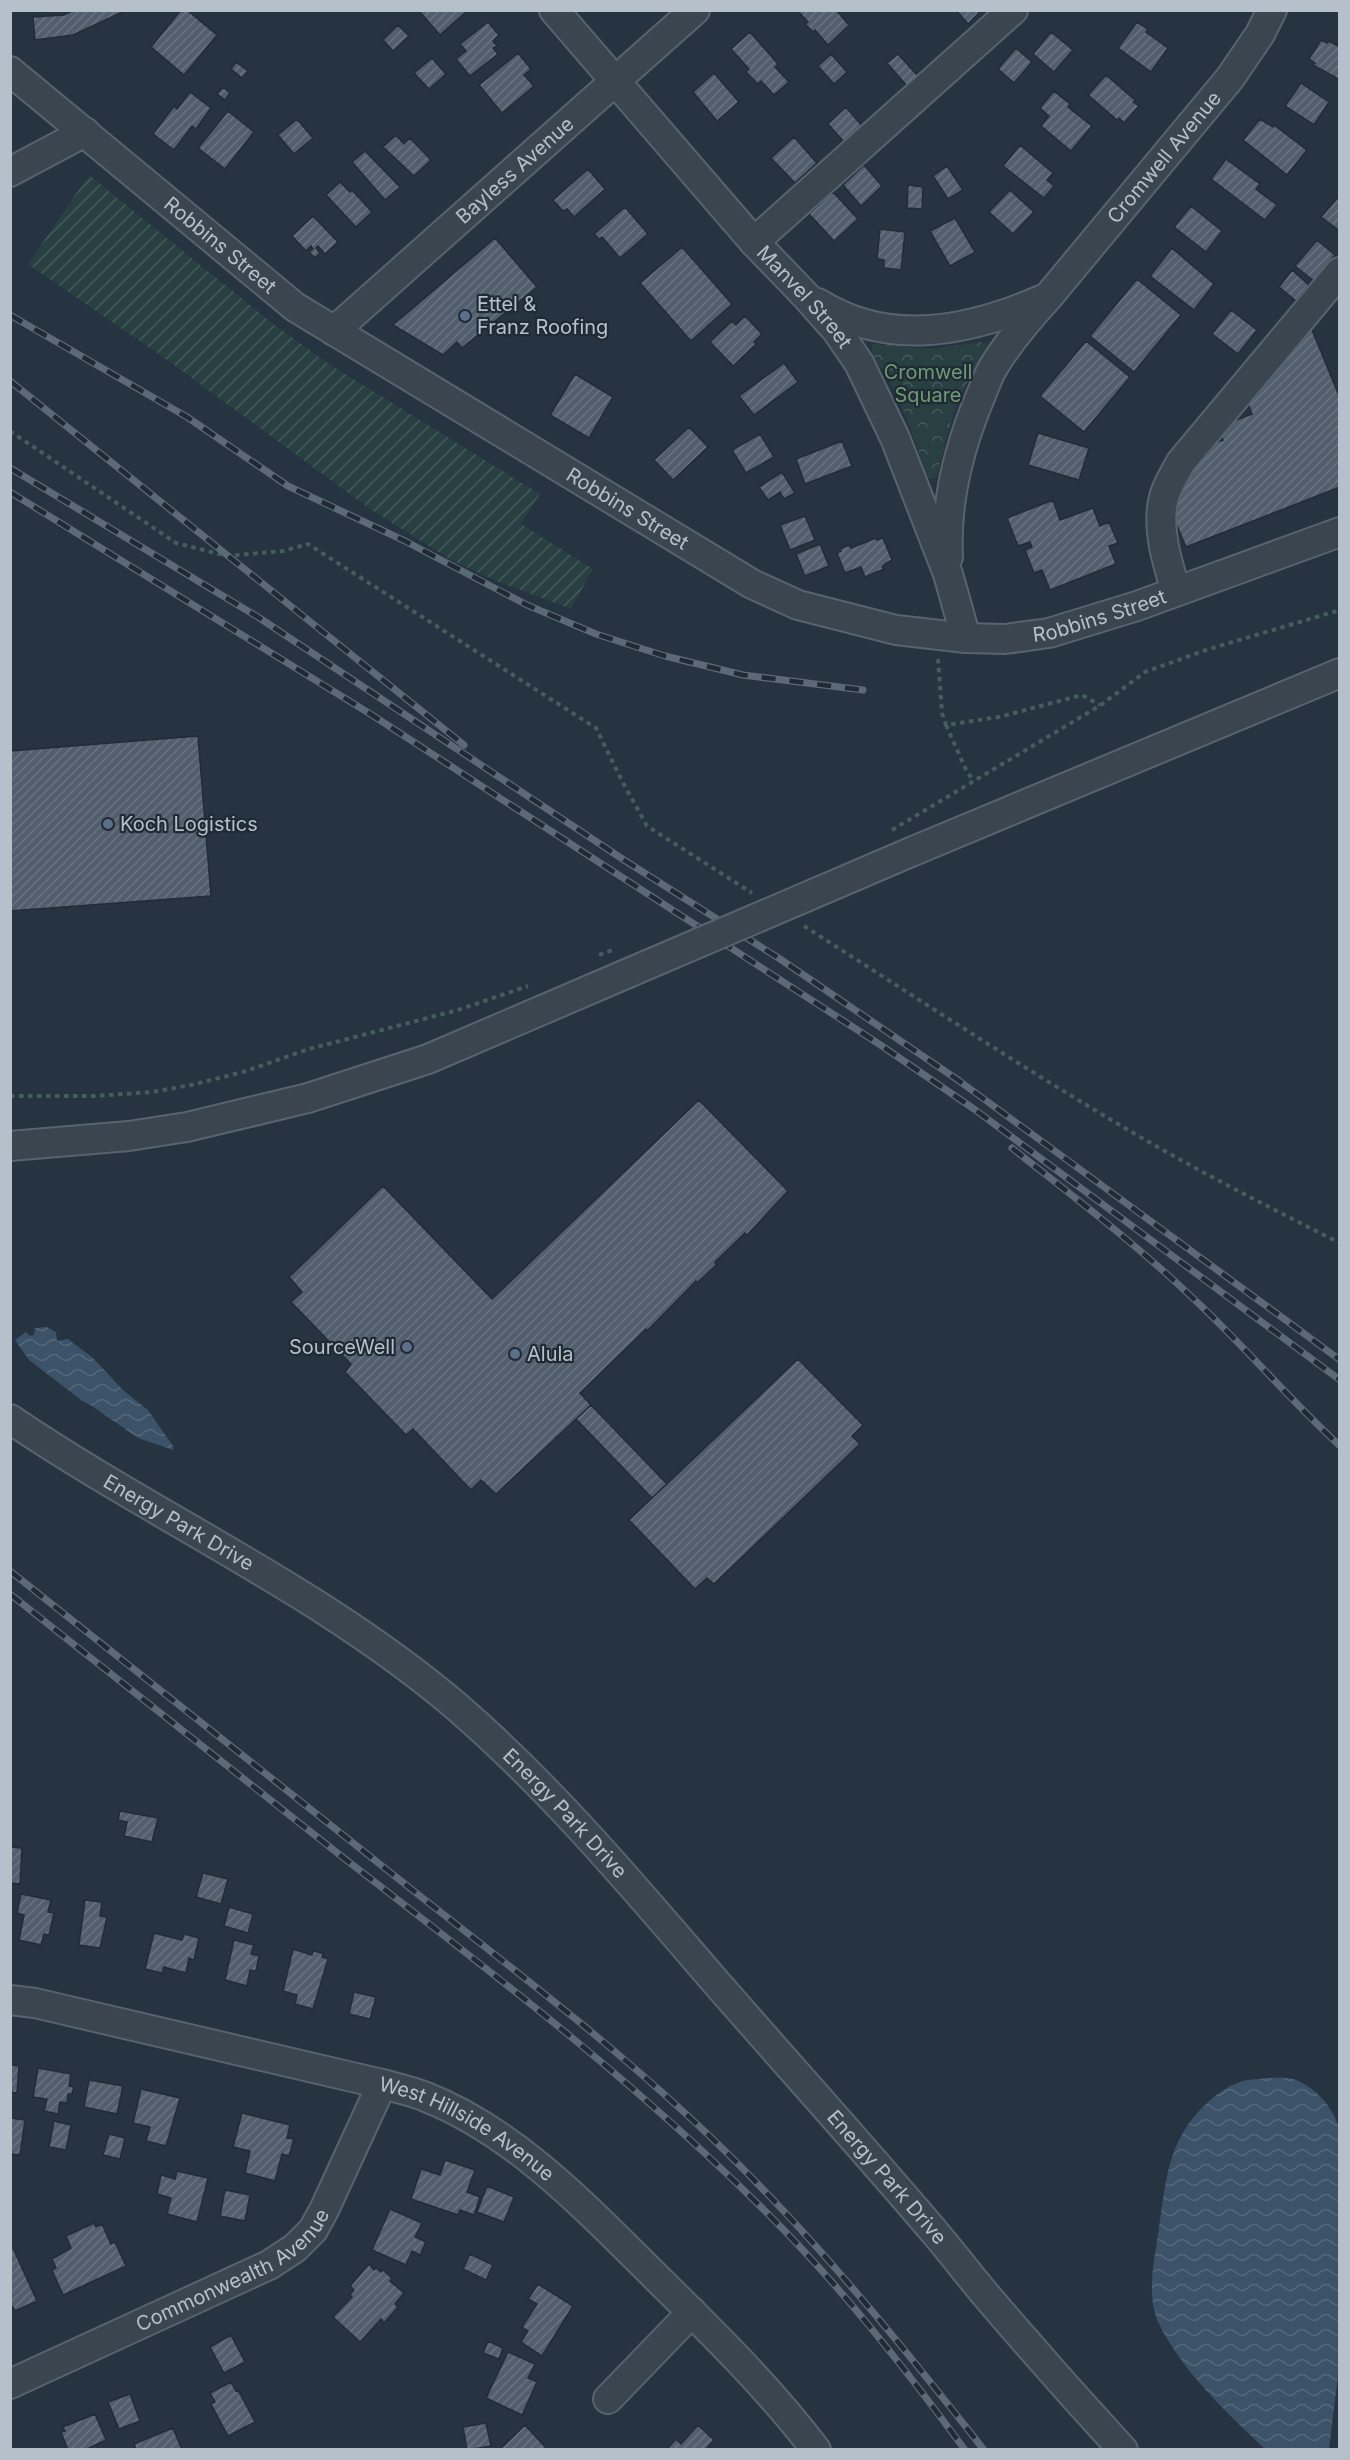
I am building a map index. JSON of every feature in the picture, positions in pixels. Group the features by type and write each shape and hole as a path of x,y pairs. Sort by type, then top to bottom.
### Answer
{"street":[{"name":"Manvel Street","path":"554,10 753,242 837,331 860,363 879,400 948,574 966,638"},
{"name":"Bayless Avenue","path":"334,331 695,10"},
{"path":"753,242 1013,10"},
{"name":"Cromwell Avenue","path":"948,574 948,507 970,419 992,368 1017,332 1230,78 1260,34 1272,10"},
{"name":"Robbins Street","path":"10,71 295,307 752,584 798,605 896,630 966,638 1005,639 1049,633 1176,591 1340,531"},
{"path":"10,172 85,132"},
{"path":"1176,591 1163,540 1164,497 1171,481 1181,462 1340,272"},
{"name":"Cromwell Avenue","path":"806,296 834,313 866,324 900,330 934,330 968,326 1009,314 1048,297"},
{"path":"10,1146 129,1136 187,1127 308,1098 428,1059 911,852 1340,673"},
{"name":"Energy Park Drive","path":"10,1419 66,1456 324,1609 394,1658 453,1704 517,1761 570,1815 939,2237 1015,2330 1123,2450"},
{"name":"West Hillside Avenue","path":"10,2000 35,2003 382,2084 426,2097 454,2110 509,2143 559,2182 692,2312 779,2405 816,2450"},
{"name":"Commonwealth Avenue","path":"10,2384 246,2276 295,2248 313,2230 324,2210 382,2084"},
{"path":"608,2399 692,2312"}],"path":[{"path":"10,431 176,543 227,556 283,551 308,544 596,728 647,826 758,896"},
{"path":"884,835 1101,705 1145,672 1206,650 1340,610"},
{"path":"936,634 942,713 967,772 974,781"},
{"path":"946,725 999,717 1082,695 1101,705"},
{"path":"798,922 1147,1141 1245,1195 1340,1242"},
{"path":"590,960 599,955"},
{"path":"10,1096 94,1096 152,1092 192,1085 243,1072 309,1049 458,1010 530,985"}],"green space":[{"path":"89,175 272,323 329,364 540,494 521,524 593,569 571,609 496,581 448,558 370,509 170,362 28,264"},
{"name":"Cromwell Square","path":"980,342 986,344 985,353 968,381 958,404 937,476 933,479 927,477 900,404 889,380 876,362 872,352 873,344 931,349"}],"water":[{"path":"47,1327 56,1332 57,1341 68,1339 93,1358 123,1390 148,1410 173,1446 173,1450 138,1438 81,1400 29,1360 15,1340 26,1332 30,1336 34,1335 35,1328"},
{"path":"1267,2078 1293,2079 1303,2083 1317,2093 1328,2106 1339,2128 1340,2359 1329,2449 1265,2449 1207,2391 1180,2359 1159,2324 1153,2302 1153,2268 1166,2181 1175,2148 1193,2118 1213,2097 1243,2081"}],"building":[{"path":"74,10 127,10 73,35 35,40 33,17 64,15"},
{"path":"181,10 187,10 217,35 184,75 151,47"},
{"path":"422,10 468,10 440,35 420,12"},
{"path":"797,10 836,10 849,25 828,45 815,30 813,32 805,24 808,22"},
{"path":"956,10 977,10 979,13 968,24"},
{"path":"488,22 499,35 493,41 497,46 493,48 498,54 470,76 456,59 466,51 460,44"},
{"path":"1137,22 1148,29 1146,32 1168,48 1151,72 1118,48"},
{"path":"398,25 409,36 393,51 383,40"},
{"path":"750,32 778,64 775,67 789,82 774,95 761,81 758,84 746,72 749,69 731,49"},
{"path":"1051,32 1073,50 1054,72 1033,54"},
{"path":"1321,40 1327,43 1329,41 1340,47 1340,80 1313,65 1315,63 1309,59"},
{"path":"1016,48 1032,62 1014,83 998,69"},
{"path":"518,53 531,69 524,75 534,86 502,113 479,85"},
{"path":"831,54 847,72 834,84 818,66"},
{"path":"898,54 918,76 907,86 887,63"},
{"path":"432,58 446,74 429,89 414,73"},
{"path":"236,62 248,71 242,78 231,69"},
{"path":"714,73 739,102 717,121 693,92"},
{"path":"1106,75 1139,106 1124,123 1119,118 1117,120 1088,95"},
{"path":"1301,83 1329,102 1314,125 1285,106"},
{"path":"223,87 230,93 225,100 217,94"},
{"path":"1054,91 1070,104 1068,107 1092,126 1071,151 1041,126 1049,116 1040,108"},
{"path":"190,92 211,108 196,129 192,126 174,150 153,134 174,106 177,109"},
{"path":"846,107 862,126 844,142 828,124"},
{"path":"228,111 254,132 225,169 198,148"},
{"path":"297,119 313,138 294,154 278,135"},
{"path":"1260,119 1273,127 1274,125 1307,150 1287,175 1243,140"},
{"path":"396,135 404,144 410,138 431,160 414,176 383,147"},
{"path":"794,137 817,163 795,183 771,158"},
{"path":"1020,145 1053,173 1047,180 1054,186 1044,198 1003,166"},
{"path":"365,151 400,187 385,200 352,162"},
{"path":"1226,159 1260,184 1256,189 1277,205 1265,220 1211,179"},
{"path":"864,165 882,186 861,206 843,185"},
{"path":"947,166 963,190 948,199 933,176"},
{"path":"588,169 605,189 574,217 567,209 563,211 553,200"},
{"path":"340,182 350,192 352,190 372,212 356,227 326,195"},
{"path":"908,185 923,187 922,209 907,208"},
{"path":"1010,190 1034,212 1013,234 989,212"},
{"path":"833,192 858,219 834,241 809,214"},
{"path":"1340,195 1340,231 1321,217"},
{"path":"1191,206 1222,231 1206,252 1174,227"},
{"path":"625,207 648,234 620,258 602,237 599,239 594,234"},
{"path":"313,216 338,242 325,254 318,246 316,248 320,253 315,258 309,252 313,249 311,246 306,251 292,236"},
{"path":"955,218 975,252 950,266 930,231"},
{"path":"880,229 905,232 901,270 884,268 884,260 877,259"},
{"path":"495,238 537,287 462,348 457,342 443,355 393,325"},
{"path":"1317,240 1335,255 1314,281 1295,266"},
{"path":"682,247 732,304 691,341 640,283"},
{"path":"1172,248 1214,284 1194,310 1150,276"},
{"path":"1292,270 1309,285 1296,301 1279,287"},
{"path":"1137,279 1181,315 1134,372 1090,336"},
{"path":"1231,310 1257,330 1238,354 1212,334"},
{"path":"745,316 762,334 754,342 756,344 733,366 710,342 732,321 736,325"},
{"path":"1310,325 1340,398 1340,487 1186,547 1175,521 1175,507 1185,476 1217,442 1223,440 1220,433 1228,423 1252,414 1247,401"},
{"path":"1086,341 1130,377 1084,432 1040,396"},
{"path":"784,363 798,382 754,415 739,396"},
{"path":"575,374 613,397 589,438 550,415"},
{"path":"689,427 708,447 673,480 654,460"},
{"path":"1038,433 1089,448 1079,480 1028,465"},
{"path":"760,434 774,457 746,473 732,450"},
{"path":"842,441 852,466 805,484 796,459"},
{"path":"782,472 795,493 784,499 780,492 768,500 759,487"},
{"path":"1053,500 1060,520 1093,508 1100,526 1109,522 1118,543 1109,546 1116,564 1050,590 1042,570 1034,573 1025,550 1032,547 1030,542 1018,546 1007,518"},
{"path":"805,516 815,540 790,550 780,525"},
{"path":"876,538 877,540 883,538 892,560 882,567 884,569 865,577 861,567 845,573 837,553 841,551 840,549 849,545 851,548"},
{"path":"820,544 829,566 805,576 796,554"},
{"name":"Koch Logistics","path":"198,736 211,896 10,911 10,751"},
{"path":"699,1100 788,1191 747,1235 745,1233 715,1262 716,1265 697,1283 696,1281 647,1331 646,1329 580,1393 591,1405 496,1494 481,1480 471,1490 413,1429 406,1435 345,1372 351,1364 291,1302 302,1292 289,1277 383,1186 492,1299"},
{"path":"798,1359 863,1425 852,1436 860,1444 714,1584 707,1578 695,1589 629,1520"},
{"path":"591,1405 667,1484 652,1498 576,1419"},
{"path":"120,1811 158,1818 152,1842 124,1836 127,1822 118,1820"},
{"path":"10,1847 22,1848 20,1884 10,1883"},
{"path":"203,1873 228,1879 221,1904 196,1897"},
{"path":"21,1894 51,1900 48,1912 54,1913 49,1935 44,1934 41,1945 19,1940 24,1915 17,1913"},
{"path":"85,1900 102,1902 100,1916 107,1917 100,1948 79,1945"},
{"path":"229,1907 253,1914 248,1933 224,1926"},
{"path":"154,1933 182,1940 184,1934 199,1938 194,1960 189,1958 186,1973 164,1967 162,1973 145,1969"},
{"path":"234,1940 254,1945 251,1954 259,1956 256,1971 250,1970 247,1986 225,1980"},
{"path":"293,1949 312,1955 313,1951 323,1953 322,1957 328,1959 313,2009 295,2004 297,1995 283,1991"},
{"path":"354,1992 376,1997 370,2019 349,2014"},
{"path":"10,2065 19,2066 17,2093 10,2092"},
{"path":"38,2068 71,2074 69,2086 74,2087 72,2094 68,2094 67,2103 60,2102 58,2114 44,2111 47,2099 33,2097"},
{"path":"89,2080 123,2086 117,2114 84,2107"},
{"path":"141,2089 180,2098 166,2146 146,2141 150,2127 133,2123"},
{"path":"242,2113 290,2125 287,2138 294,2139 289,2156 282,2154 275,2181 245,2173 250,2151 233,2147"},
{"path":"10,2118 25,2120 20,2155 10,2154"},
{"path":"54,2121 71,2125 66,2150 49,2147"},
{"path":"109,2134 125,2138 120,2159 103,2155"},
{"path":"445,2160 475,2170 467,2192 480,2197 474,2215 460,2210 458,2215 411,2199 421,2169 440,2175"},
{"path":"177,2171 208,2178 197,2222 167,2214 171,2198 157,2194 161,2175 175,2179"},
{"path":"487,2186 514,2197 504,2222 477,2212"},
{"path":"225,2190 250,2195 245,2221 220,2216"},
{"path":"390,2209 422,2223 415,2237 426,2242 420,2255 412,2251 406,2265 372,2250"},
{"path":"94,2223 96,2227 102,2224 111,2244 115,2242 126,2266 63,2295 52,2270 56,2268 52,2259 71,2248 66,2236"},
{"path":"13,2248 37,2301 15,2311 13,2307 10,2308 10,2249"},
{"path":"470,2254 493,2265 486,2280 463,2269"},
{"path":"369,2264 374,2270 376,2268 381,2272 383,2270 392,2278 390,2281 404,2293 395,2304 398,2307 384,2323 381,2319 360,2342 333,2317 352,2297 350,2295 354,2290 350,2286"},
{"path":"538,2284 573,2306 542,2356 521,2342 528,2331 522,2327 537,2304 528,2299"},
{"path":"231,2335 245,2362 224,2373 210,2347"},
{"path":"488,2341 503,2348 499,2359 483,2353"},
{"path":"508,2352 535,2364 528,2378 537,2382 522,2415 486,2398"},
{"path":"231,2382 236,2391 238,2390 255,2422 228,2436 211,2404 215,2402 210,2393"},
{"path":"130,2394 140,2421 119,2429 108,2402"},
{"path":"95,2414 106,2440 89,2450 68,2450 61,2432 65,2431 63,2427"},
{"path":"486,2423 491,2446 467,2450 463,2427"},
{"path":"525,2425 547,2449 499,2450"},
{"path":"698,2425 714,2440 705,2450 666,2450 676,2439 681,2444"},
{"path":"173,2428 182,2450 136,2450 134,2444"}],"railway":[{"path":"10,315 187,417 288,486 405,541 527,605 596,634 665,656 743,675 863,690"},
{"path":"10,381 464,745"},
{"path":"10,468 258,617 624,860 780,959 958,1080 1340,1360"},
{"path":"10,492 372,715 879,1044 974,1109 1340,1380"},
{"path":"1012,1148 1107,1223 1176,1282 1340,1446"},
{"path":"10,1571 537,1988 688,2116 759,2185 826,2258 891,2333 984,2450"},
{"path":"10,1594 508,1986 666,2118 717,2164 793,2239 894,2357 965,2450"}],"place":[{"name":"Ettel & Franz Roofing","path":"465,316"},
{"name":"Koch Logistics","path":"108,824"},
{"name":"SourceWell","path":"407,1347"},
{"name":"Alula","path":"515,1354"}]}
